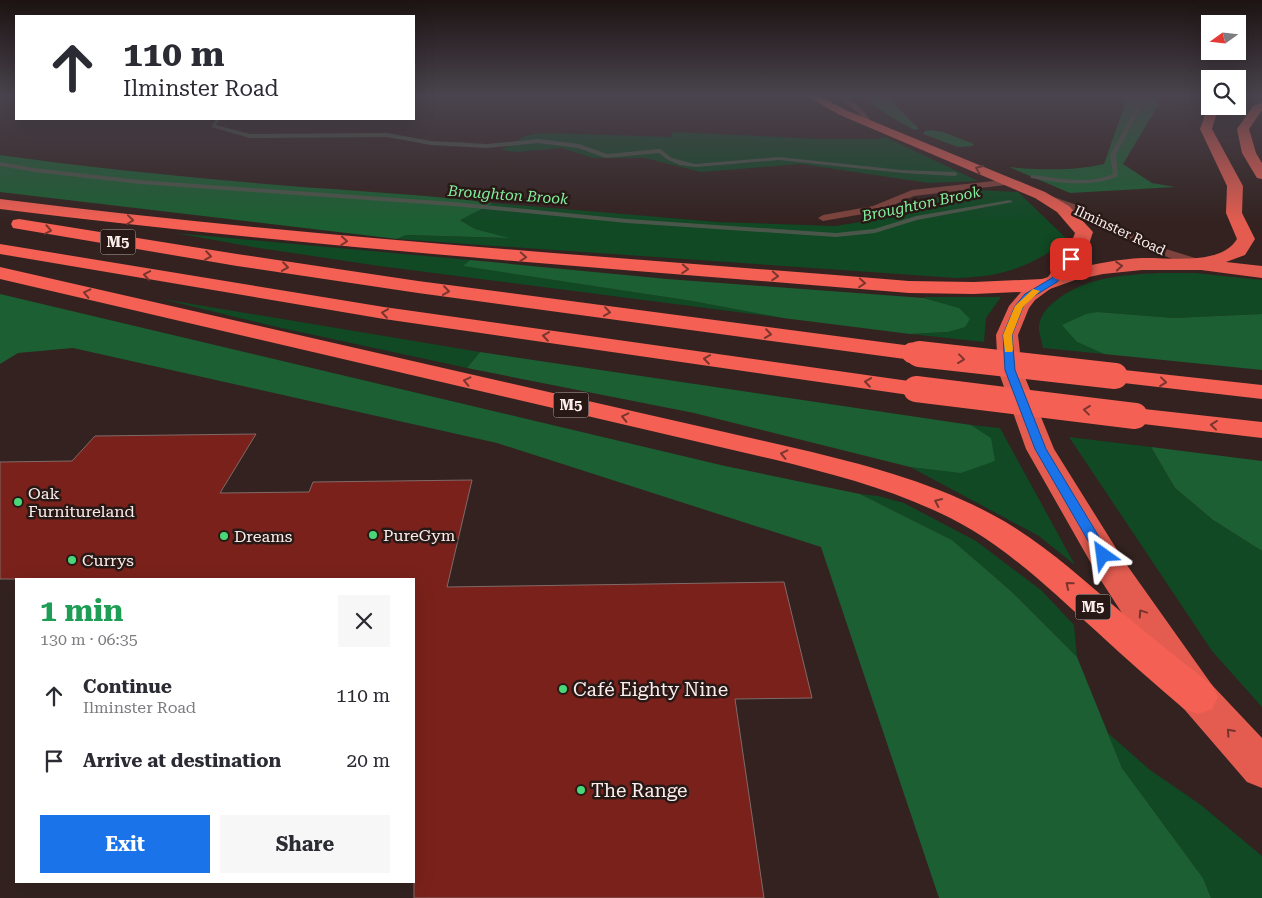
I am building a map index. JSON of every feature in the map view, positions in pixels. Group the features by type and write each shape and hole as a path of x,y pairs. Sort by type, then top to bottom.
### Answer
{"highway":[{"name":"Ilminster Road","path":"908,139 1040,195 1063,209 1084,232 1079,247 1049,283"},
{"path":"1201,264 1239,251 1246,240 1234,213 1235,186 1211,139"},
{"path":"1245,139 1249,154 1262,175"},
{"name":"M5","path":"0,204 193,227 474,253 909,287 1049,283"},
{"name":"M5","path":"0,220 102,239 418,287 912,353 1262,392"},
{"name":"M5","path":"0,249 185,282 384,313 916,389 1262,430"},
{"path":"1262,272 1201,264 1142,264 1102,268 1049,283 1028,296 1019,306 1007,335 1010,370 1040,449 1112,570 1198,697 1262,768"},
{"name":"M5","path":"0,273 791,455 846,469 914,491 982,523 1025,552 1069,585 1109,622 1198,697"}],"lane":[{"path":"823,218 876,209 912,193 1011,182"},
{"name":"Ilminster Road","path":"1040,195 1073,207 1162,251 1201,264"}],"green space":[{"path":"520,139 889,139 978,181 929,183 801,164 701,172 645,158 593,158 561,148 517,152 501,150"},
{"path":"936,139 961,139 974,144 972,146 958,147"},
{"path":"1113,139 1138,139 1123,164 1152,183 1175,187 1070,193 1009,167 1057,169 1081,168 1104,164"},
{"path":"0,155 174,175 493,203 460,220 475,229 509,238 406,235 397,239 0,192"},
{"path":"977,190 1018,192 1068,240 1041,257 1015,269 1002,273 956,278 397,239 406,235 506,238 475,229 459,219 493,203 718,222 835,226 880,219 937,198"},
{"path":"175,233 470,260 464,266 692,301 783,318 379,266"},
{"path":"470,260 667,279 924,298 959,308 970,319 965,327 948,332 910,334 783,318 692,301 463,266"},
{"path":"1159,273 1195,273 1262,280 1262,314 1174,318 1098,312 1077,342 1104,354 1043,348 1039,328 1041,318 1053,303 1065,294 1103,279"},
{"path":"0,294 725,466 860,494 952,540 1011,591 1077,657 1122,768 1203,878 1211,898 939,898 821,547 497,443 73,348 18,353 0,364"},
{"path":"925,297 1001,297 986,318 984,342 910,334 948,332 958,308"},
{"path":"162,299 480,352 467,368 277,327"},
{"path":"1098,312 1174,318 1262,314 1262,370 1104,354 1077,342 1062,325 1086,314"},
{"path":"480,352 971,425 991,438 995,461 961,473 910,467 694,413 467,368"},
{"path":"971,425 1000,428 1075,565 1039,536 910,467 961,472 991,438"},
{"path":"1069,437 1151,447 1175,488 1213,520 1262,551 1262,707 1212,651"},
{"path":"1151,447 1262,461 1262,551 1213,520 1175,488"},
{"path":"860,494 878,496 904,503 976,541 1041,590 1074,625 1077,657 1011,591 952,540"},
{"path":"1108,733 1150,770 1201,805 1262,856 1262,898 1211,898 1203,878 1122,768"}],"building":[{"name":"The Range","path":"256,434 220,493 309,492 313,482 472,480 447,587 784,582 812,698 735,699 764,898 414,898 415,578 0,579 0,462 72,461 95,436"}],"waterway":[{"path":"408,139 431,143 487,146 538,141 579,146 606,156 660,151 670,159 682,164 709,166 762,159 779,159 902,172 955,174"},
{"path":"1033,177 1087,181 1108,179 1116,175 1113,155 1121,139"},
{"name":"Broughton Brook","path":"0,164 34,170 140,182 453,204 627,221 836,235 875,231 916,218 1010,202"}],"slow traffic":[{"path":"1008,350 1007,335 1019,306 1028,296 1036,291"}],"place":[{"name":"Oak Furnitureland","path":"18,502"},
{"name":"PureGym","path":"373,535"},
{"name":"Dreams","path":"224,536"},
{"name":"Currys","path":"72,560"},
{"name":"Café Eighty Nine","path":"563,689"},
{"name":"The Range","path":"581,790"}],"route":[{"path":"1071,259 1054,280 1028,296 1019,306 1007,335 1010,370 1040,449 1103,555"}]}
